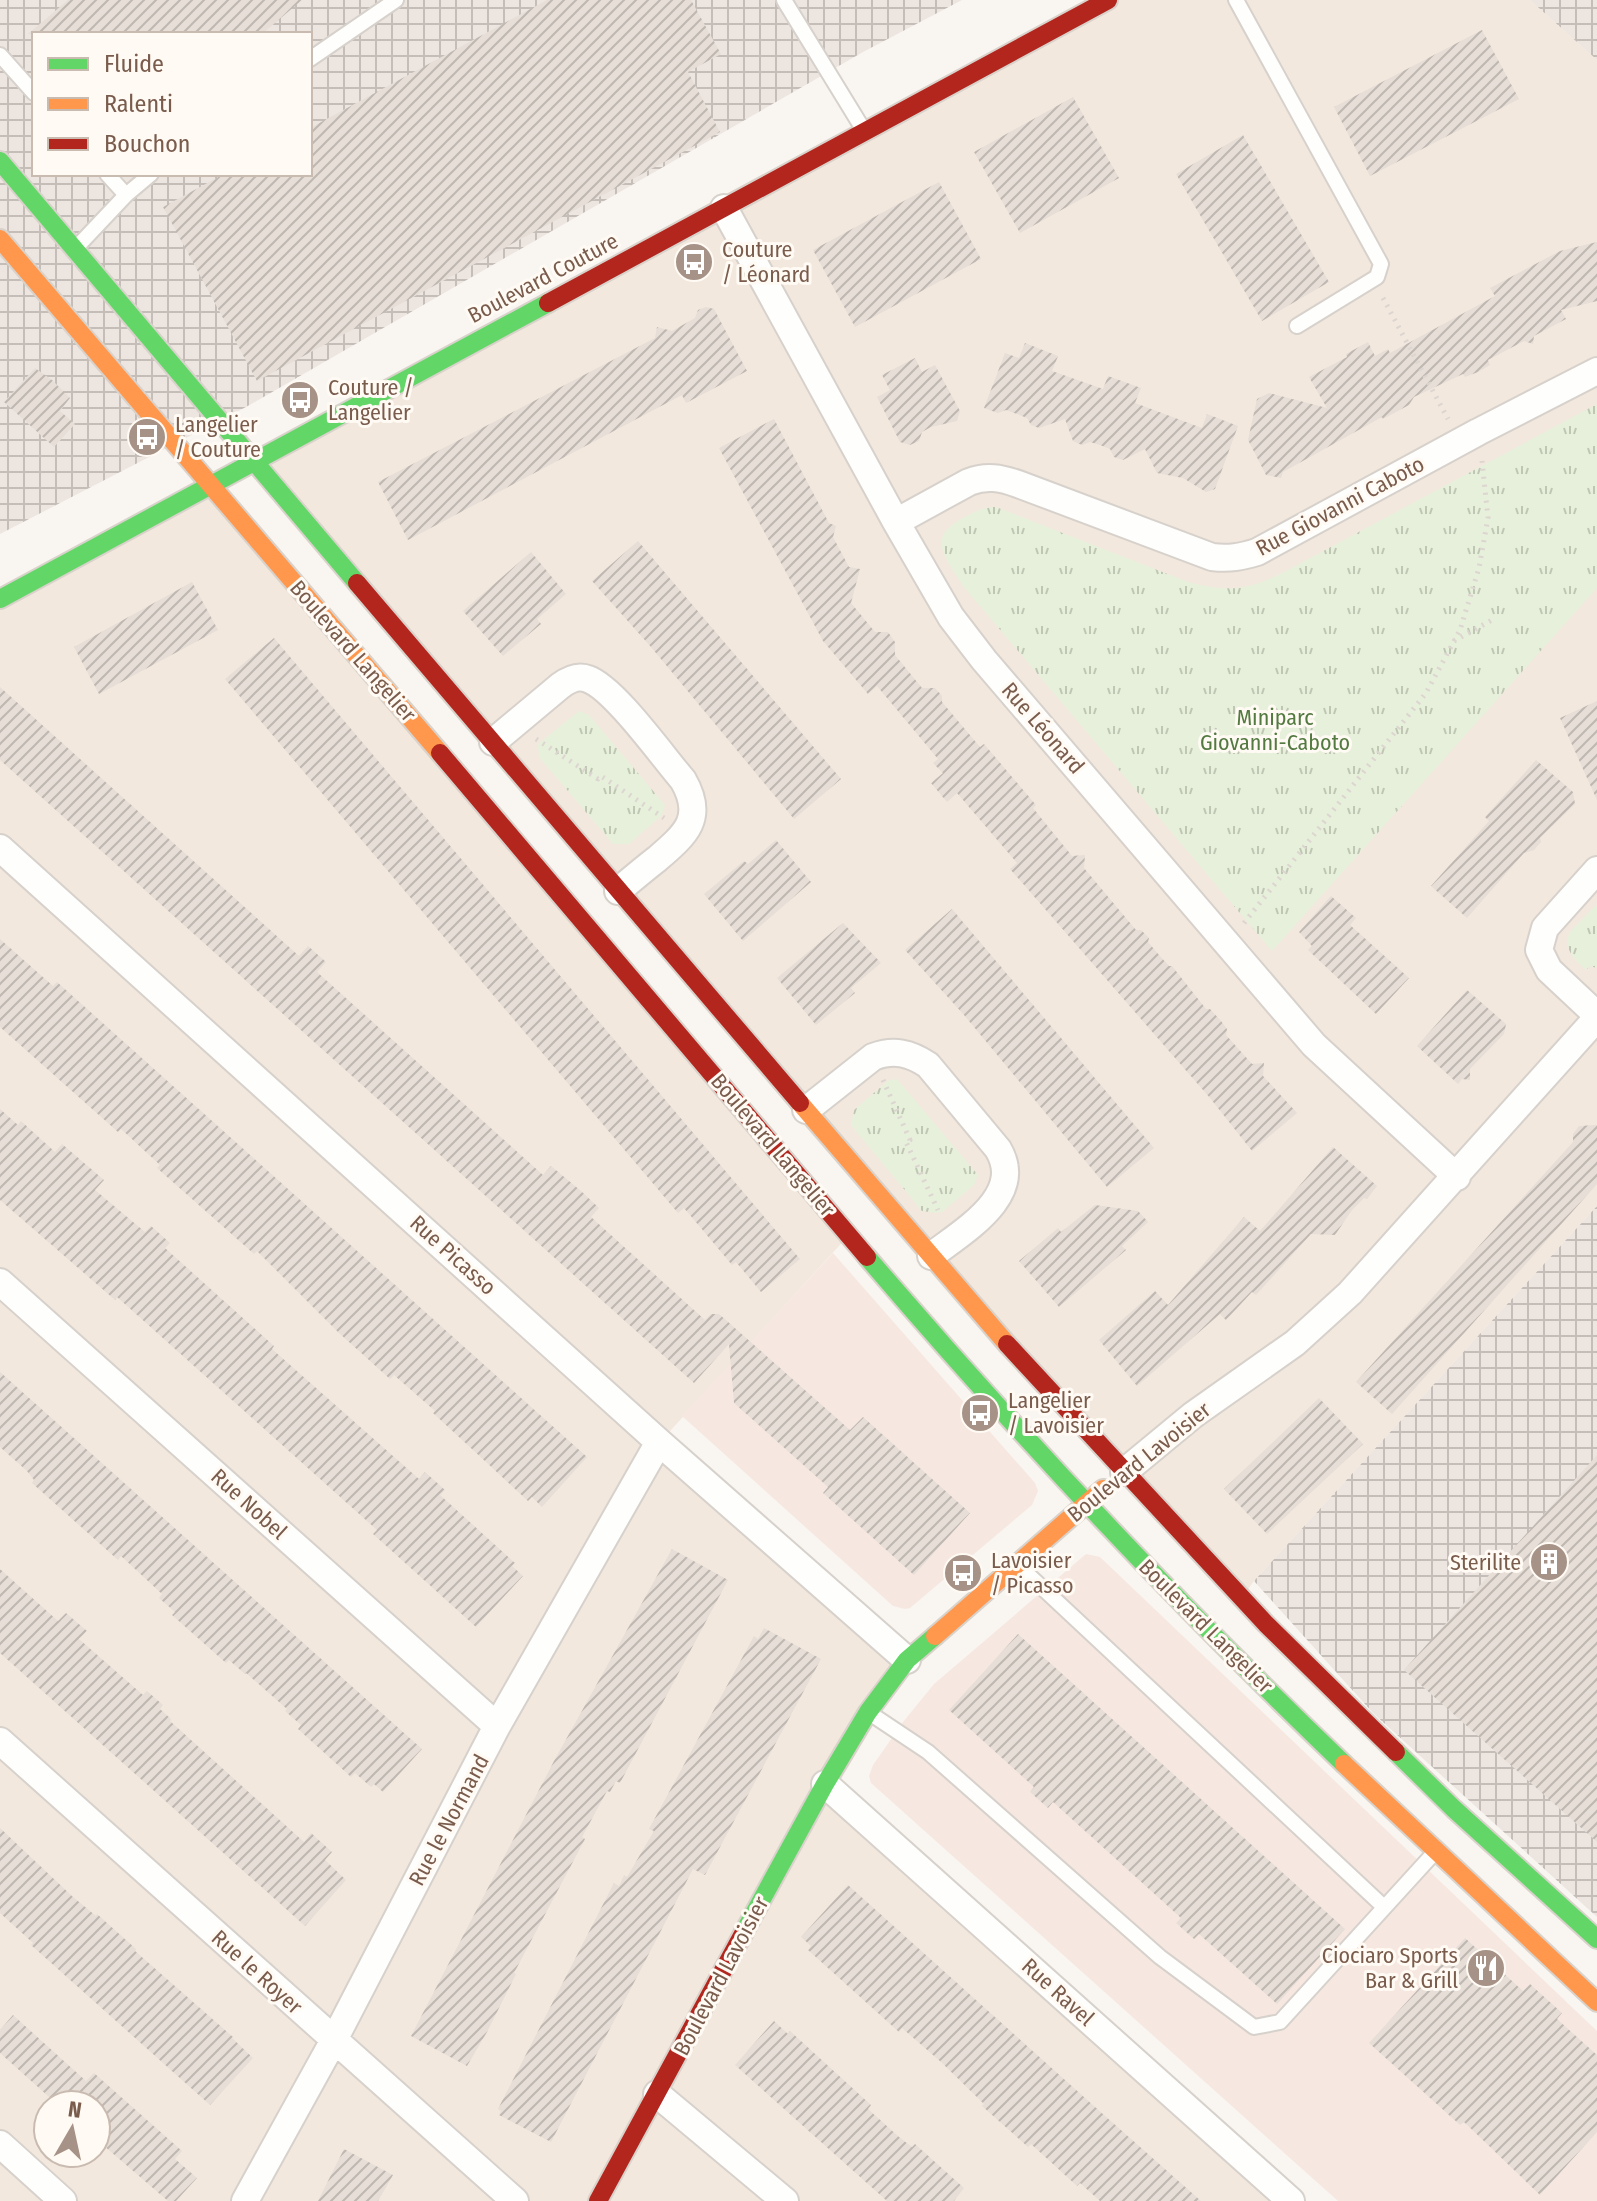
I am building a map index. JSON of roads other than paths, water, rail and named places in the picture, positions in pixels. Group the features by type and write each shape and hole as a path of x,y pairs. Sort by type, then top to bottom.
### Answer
{"main road":[{"name":"Boulevard Couture","path":"0,599 1108,0"},
{"name":"Boulevard Langelier","path":"0,161 618,891 931,1256 1124,1472 1266,1624 1454,1809 1597,1939"},
{"name":"Boulevard Langelier","path":"0,239 708,1067 819,1203 1086,1504 1278,1700 1435,1852 1597,2002"},
{"name":"Boulevard Lavoisier","path":"598,2201 825,1784 868,1712 907,1660 1124,1472"}],"street":[{"name":"Rue Léonard","path":"724,208 951,617 984,660 1293,1021 1335,1066 1457,1177"},
{"name":"Rue Giovanni Caboto","path":"896,522 969,482 993,477 1198,552 1228,559 1257,552 1597,371"},
{"path":"493,742 560,686 572,678 586,677 613,698 683,780 691,794 693,810 685,832 618,891"},
{"name":"Rue Picasso","path":"0,848 659,1442 907,1660"},
{"name":"Boulevard Lavoisier","path":"1124,1472 1193,1415 1314,1328 1457,1177 1597,1017 1549,970 1539,950 1545,928 1597,870"},
{"path":"806,1110 873,1057 901,1052 915,1056 928,1065 1006,1163 1007,1179 991,1207 931,1256"},
{"name":"Rue Nobel","path":"0,1282 497,1726"},
{"name":"Rue le Normand","path":"245,2201 334,2040 497,1726 659,1442"},
{"name":"Rue le Royer","path":"0,1741 515,2201"},
{"name":"Rue Ravel","path":"825,1784 1291,2201"},
{"path":"657,2094 785,2201"},
{"path":"0,2144 63,2201"}],"lane":[{"path":"312,58 396,0"},
{"path":"784,0 865,132"},
{"path":"1236,0 1381,264 1377,277 1297,326"},
{"path":"0,55 32,91"},
{"path":"109,176 126,195"},
{"path":"75,249 126,195 149,176"},
{"path":"1016,1564 1384,1907"},
{"path":"868,1712 928,1752 1160,1957 1254,2027 1280,2022 1435,1852"}],"place":[{"name":"Couture / Léonard","path":"694,262"},
{"name":"Couture / Langelier","path":"300,400"},
{"name":"Langelier / Couture","path":"147,437"},
{"name":"Langelier / Lavoisier","path":"980,1413"},
{"name":"Sterilite","path":"1549,1562"},
{"name":"Lavoisier / Picasso","path":"963,1573"},
{"name":"Ciociaro Sports Bar & Grill","path":"1486,1968"}],"park label":[{"name":"Miniparc Giovanni-Caboto","path":"1275,730"}]}
